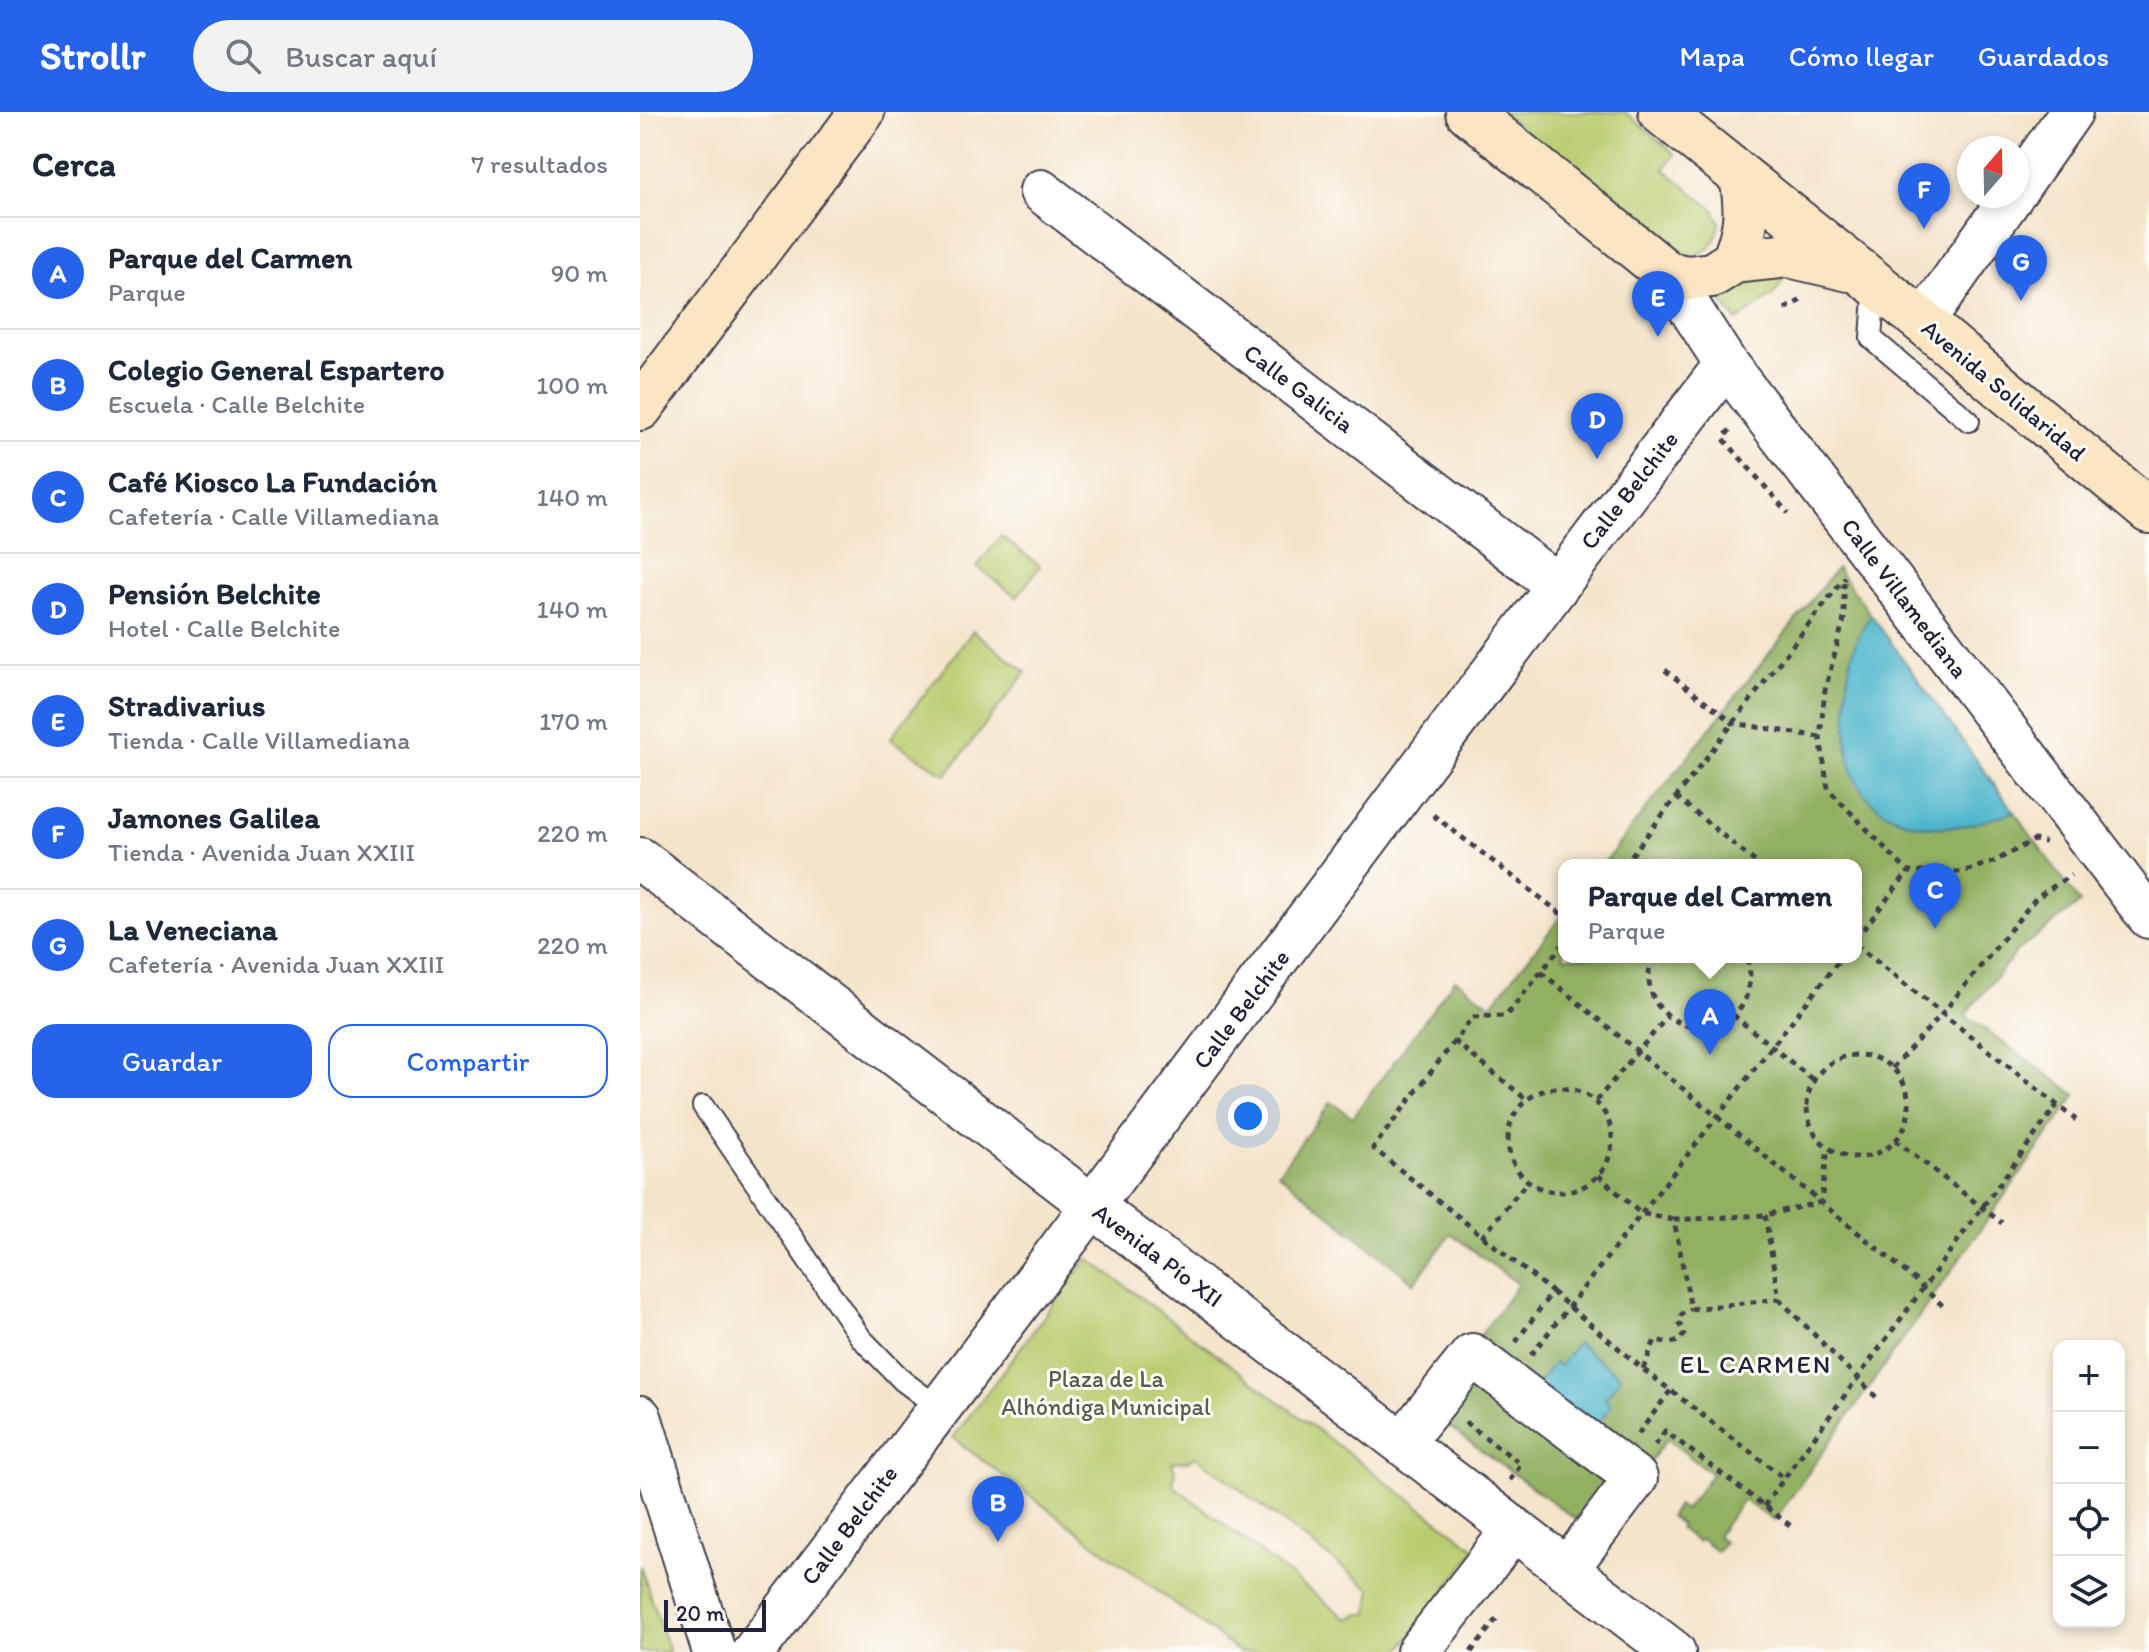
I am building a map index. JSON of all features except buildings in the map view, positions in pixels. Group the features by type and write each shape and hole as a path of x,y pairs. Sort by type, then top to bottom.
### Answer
{"main road":[{"path":"640,408 862,112"},
{"path":"1468,112 1668,274"},
{"name":"Avenida Solidaridad","path":"1661,112 1923,322 2149,511"},
{"path":"1734,261 1745,233 1747,208 1742,177"},
{"name":"Avenida Solidaridad","path":"1668,274 1687,278 1712,275 1734,261 1789,255 1867,278"}],"street":[{"path":"2029,172 2071,112"},
{"name":"Calle Galicia","path":"1041,191 1557,585"},
{"path":"1923,322 2004,208"},
{"name":"Calle Villamediana","path":"1668,274 1726,364 2149,917"},
{"name":"Calle Belchite","path":"753,1652 1094,1205 1726,364"},
{"name":"Avenida Pío XII","path":"640,859 1674,1652"},
{"path":"1402,1443 1472,1355 1623,1468 1636,1478 1567,1569"},
{"path":"640,1417 714,1652"},
{"path":"1418,1652 1501,1518"},
{"path":"1447,1652 1506,1572"}],"lane":[{"path":"1867,278 1871,338 1969,421"},
{"path":"703,1106 861,1338 903,1381 938,1407"}],"path":[{"path":"1629,859 1844,577 1844,619 1825,690 1820,737 1828,789 1908,872 1962,872 1993,862 2034,840 2101,855"},
{"path":"1665,670 1733,723 1820,737"},
{"path":"1404,792 1558,911"},
{"path":"1676,797 1752,859"},
{"path":"1892,1068 1941,1015 2036,898 2101,855"},
{"path":"1862,931 1908,872"},
{"path":"1862,950 2076,1120"},
{"path":"1558,951 1506,1016 1473,1017 1373,1148 1643,1369 1784,1478"},
{"path":"1650,963 1647,972 1649,990 1657,1006 1682,1025 1700,1028 1718,1024 1733,1015 1745,1001 1750,982 1747,963"},
{"path":"1551,1326 1837,963"},
{"path":"1541,972 1639,1050 1943,1306"},
{"path":"1733,1015 1813,1080"},
{"path":"1596,1101 1667,1016"},
{"path":"1454,1041 1526,1099"},
{"path":"1858,1054 1876,1057 1892,1068 1908,1093 1909,1111 1903,1130 1876,1154 1859,1157 1828,1148 1815,1135 1808,1119 1806,1101 1813,1080 1824,1066 1840,1057 1858,1054"},
{"path":"1554,1087 1569,1088 1596,1101 1606,1114 1612,1137 1608,1162 1586,1185 1572,1191 1556,1192 1528,1181 1517,1169 1508,1140 1516,1111 1526,1099 1554,1087"},
{"path":"1764,1506 2057,1105"},
{"path":"1895,1140 2002,1223"},
{"path":"1821,1202 1828,1148"},
{"path":"1598,1175 1640,1213 1674,1220 1765,1215 1821,1202"},
{"path":"1482,1237 1528,1181"},
{"path":"1765,1215 1779,1299 1877,1398"},
{"path":"1674,1220 1691,1309"},
{"path":"1501,1518 1521,1464 1459,1417 1552,1292"},
{"path":"1643,1369 1655,1340 1680,1341 1684,1334 1678,1321 1682,1314 1691,1309 1779,1299"},
{"path":"1671,1390 1623,1468 1632,1475 1665,1431 1791,1526"}],"green space":[{"path":"1501,112 1625,112 1675,154 1664,169 1714,210 1720,222 1714,240 1705,251 1699,253 1672,253"},
{"path":"1785,275 1774,294 1737,321 1719,298 1732,282"},
{"path":"1001,536 1040,566 1017,597 977,567"},
{"path":"1837,568 2080,903 2017,951 1965,1015 2076,1095 1774,1521 1743,1500 1717,1536 1724,1542 1717,1552 1701,1539 1697,1542 1679,1528 1681,1525 1670,1516 1677,1505 1685,1510 1712,1474 1667,1439 1595,1533 1426,1410 1518,1284 1451,1234 1414,1283 1278,1173 1331,1102 1353,1117 1455,979 1491,1005 1558,921 1558,963 1862,963 1862,859 1607,859"},
{"path":"973,631 1026,672 946,775 890,739"},
{"name":"Plaza de La Alhóndiga Municipal","path":"1088,1258 1476,1549 1399,1652 1239,1652 953,1438","holes":["1196,1456 1371,1589 1369,1614 1347,1619 1173,1485 1175,1471 1172,1462 1187,1461"]},
{"path":"640,1565 669,1652 640,1652"}],"water":[{"path":"1871,615 2014,812 1965,826 1920,825 1892,816 1879,808 1860,787 1853,774 1848,752 1847,686 1853,650"},
{"path":"1577,1343 1621,1377 1605,1399 1612,1405 1588,1436 1531,1393 1555,1362 1560,1366"}],"place":[{"name":"Jamones Galilea","path":"1924,229"},
{"name":"La Veneciana","path":"2021,301"},
{"name":"Stradivarius","path":"1658,337"},
{"name":"Pensión Belchite","path":"1597,459"},
{"name":"Café Kiosco La Fundación","path":"1935,929"},
{"name":"Parque del Carmen","path":"1710,1055"},
{"name":"Colegio General Espartero","path":"998,1542"}],"district":[{"name":"EL CARMEN","path":"1756,1364"}]}
